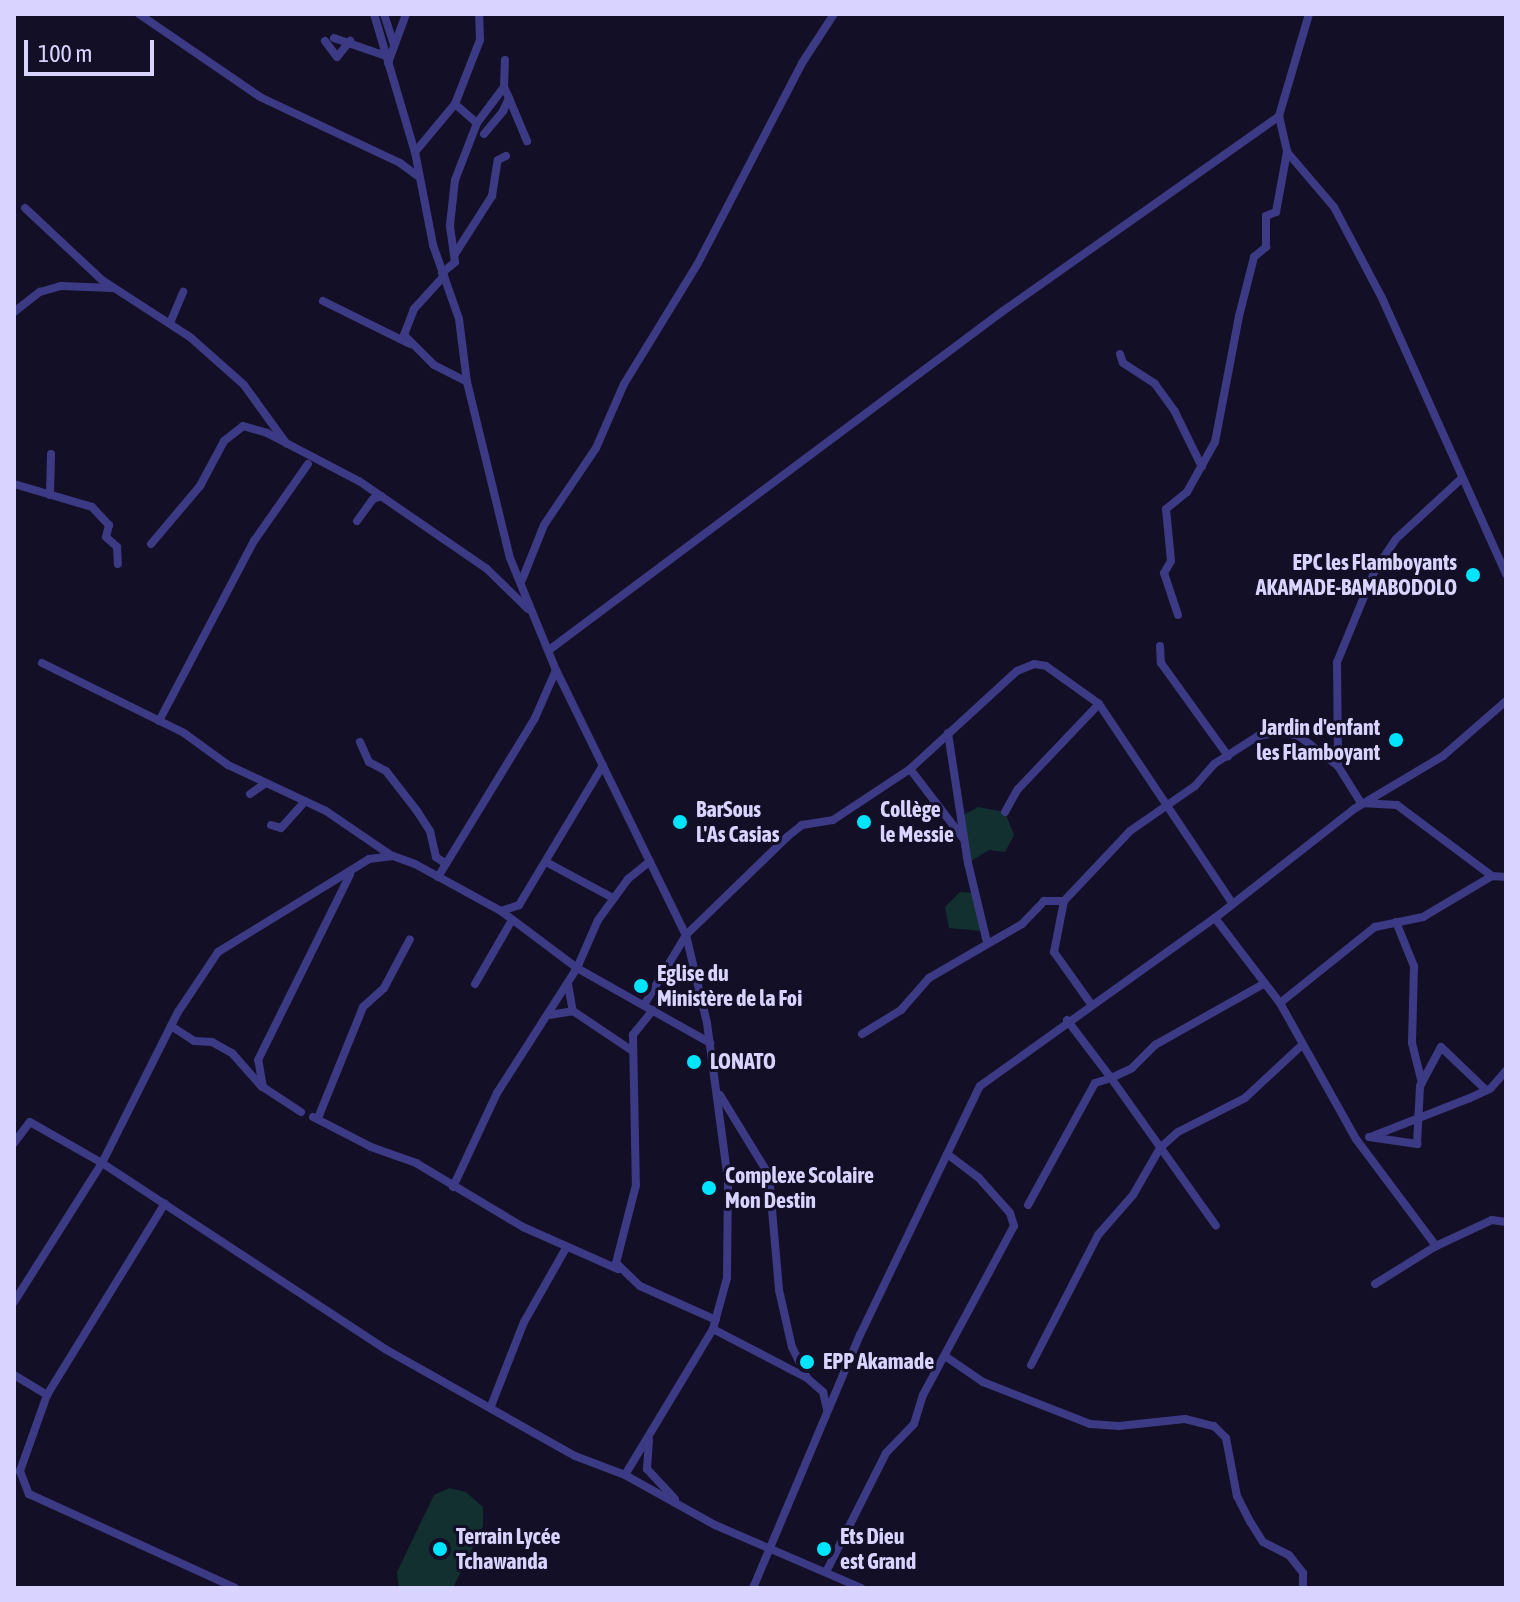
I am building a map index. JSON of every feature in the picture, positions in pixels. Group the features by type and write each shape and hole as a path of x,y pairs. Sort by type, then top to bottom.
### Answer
{"street":[{"path":"139,14 260,97 334,129 418,176"},
{"path":"374,14 415,152 418,176 443,275 459,319 467,382 510,558 522,580 528,609 556,670 686,935 707,1023 728,1181 729,1258 714,1324 625,1475"},
{"path":"384,14 394,45"},
{"path":"387,60 406,14"},
{"path":"415,152 455,104 480,40 479,14"},
{"path":"522,580 544,525 596,448 624,384 697,265 802,63 834,14"},
{"path":"1178,615 1164,573 1171,561 1164,517 1202,467 1215,442 1239,316 1254,257 1266,247 1266,216 1276,212 1287,152 1279,116 1309,14"},
{"path":"350,41 337,57 330,39 350,41 387,60"},
{"path":"505,60 504,87 527,141"},
{"path":"410,344 404,325 443,275 453,267 455,254 450,225 455,180 477,123 504,87"},
{"path":"484,134 509,98"},
{"path":"455,104 477,123"},
{"path":"549,650 1003,311 1279,116"},
{"path":"1287,152 1334,207 1382,298 1506,574"},
{"path":"455,254 492,196 498,160 506,156"},
{"path":"25,208 60,245 170,323 244,385 287,443"},
{"path":"14,312 40,292 61,286 118,289"},
{"path":"170,323 183,292"},
{"path":"323,301 410,344 434,365 467,382"},
{"path":"1120,354 1123,363 1142,372 1162,394 1202,467"},
{"path":"151,544 200,486 224,441 243,426 287,443 382,496 487,569 528,609"},
{"path":"50,495 51,454"},
{"path":"159,721 254,541 308,464"},
{"path":"1338,766 1337,662 1375,570 1396,539 1461,479"},
{"path":"14,484 92,507 109,525 106,537 120,554 118,564"},
{"path":"357,521 373,499 382,496"},
{"path":"1160,646 1161,663 1228,756"},
{"path":"42,663 159,721 266,783 305,801 393,856 501,911 577,968 710,1043"},
{"path":"644,1005 686,935 802,825 833,820 910,769 1017,671 1034,664 1046,666 1099,704 1232,903"},
{"path":"438,877 535,718 556,670"},
{"path":"753,1588 827,1410 980,1086 1067,1020 1215,918 1361,803 1443,756 1506,701"},
{"path":"1005,812 1018,789 1099,704"},
{"path":"1091,1004 1054,952 1064,901 1130,831 1166,807 1228,756 1258,736 1282,732 1299,736 1338,766 1361,803"},
{"path":"948,733 963,838 987,942"},
{"path":"360,742 369,762 386,771 417,811 430,831 436,857 446,864"},
{"path":"475,984 515,922 519,905 603,765"},
{"path":"910,769 963,838"},
{"path":"250,794 266,783"},
{"path":"271,825 281,828 305,801"},
{"path":"1361,803 1397,805 1492,876 1506,877"},
{"path":"14,1302 102,1163 171,1026 218,952 350,874 369,859 393,856"},
{"path":"453,1187 497,1093 577,968 613,898 650,861"},
{"path":"546,862 613,898"},
{"path":"263,1087 258,1060 350,874"},
{"path":"1280,1003 1351,942 1385,921 1423,917 1492,876"},
{"path":"862,1034 901,1010 929,978 1022,924 1044,901 1064,901"},
{"path":"501,911 519,905"},
{"path":"1215,918 1280,1003 1356,1139 1436,1246"},
{"path":"1369,1137 1417,1144 1422,1083 1412,1043 1414,966 1396,922"},
{"path":"410,939 384,988 363,1007 316,1118 371,1147 416,1163 453,1187 566,1248 618,1269 670,1302 807,1378 823,1392 827,1410"},
{"path":"568,983 573,1011"},
{"path":"1028,1205 1095,1083 1111,1078 1155,1045 1265,983"},
{"path":"618,1269 616,1254 631,1217 636,1185 633,1035 653,1010"},
{"path":"548,1015 573,1011 631,1050"},
{"path":"1067,1020 1216,1226"},
{"path":"686,1029 707,1023"},
{"path":"171,1026 194,1041 232,1053 263,1087 301,1112"},
{"path":"1031,1365 1098,1235 1133,1195 1160,1148 1178,1132 1245,1098 1302,1045"},
{"path":"1422,1083 1441,1047 1486,1090"},
{"path":"1356,1139 1369,1137 1486,1090 1506,1071"},
{"path":"717,1091 769,1175 779,1290 792,1347 807,1378"},
{"path":"14,1120 24,1127 38,1125 102,1163 385,1349 575,1456 625,1475 769,1549 827,1570 861,1588"},
{"path":"14,1143 24,1127"},
{"path":"827,1570 886,1453 914,1424 945,1356 1014,1226 1010,1213 979,1178 947,1154"},
{"path":"165,1203 47,1395 20,1471 29,1494 235,1588"},
{"path":"1375,1284 1436,1246 1492,1220 1506,1222"},
{"path":"491,1406 524,1322 566,1248"},
{"path":"945,1356 983,1382 1090,1424 1119,1426 1185,1419 1214,1426 1226,1438 1237,1496 1251,1523 1263,1542 1289,1555 1303,1573 1303,1588"},
{"path":"14,1375 47,1395"},
{"path":"652,1431 647,1469 678,1503"}],"green space":[{"path":"978,807 1005,812 1014,835 1005,852 989,850 968,863 960,817"},
{"path":"960,892 974,893 981,931 949,928 945,907"},
{"name":"Terrain Lycée Tchawanda","path":"449,1488 466,1492 483,1507 483,1526 453,1588 399,1588 397,1572 434,1495"}],"place":[{"name":"EPC les Flamboyants AKAMADE-BAMABODOLO","path":"1473,575"},
{"name":"Jardin d'enfant les Flamboyant","path":"1396,740"},
{"name":"BarSous L'As Casias","path":"680,822"},
{"name":"Collège le Messie","path":"864,822"},
{"name":"Eglise du Ministère de la Foi","path":"641,986"},
{"name":"LONATO","path":"694,1062"},
{"name":"Complexe Scolaire Mon Destin","path":"709,1188"},
{"name":"EPP Akamade","path":"807,1362"},
{"name":"Terrain Lycée Tchawanda","path":"440,1549"},
{"name":"Ets Dieu est Grand","path":"824,1549"}]}
